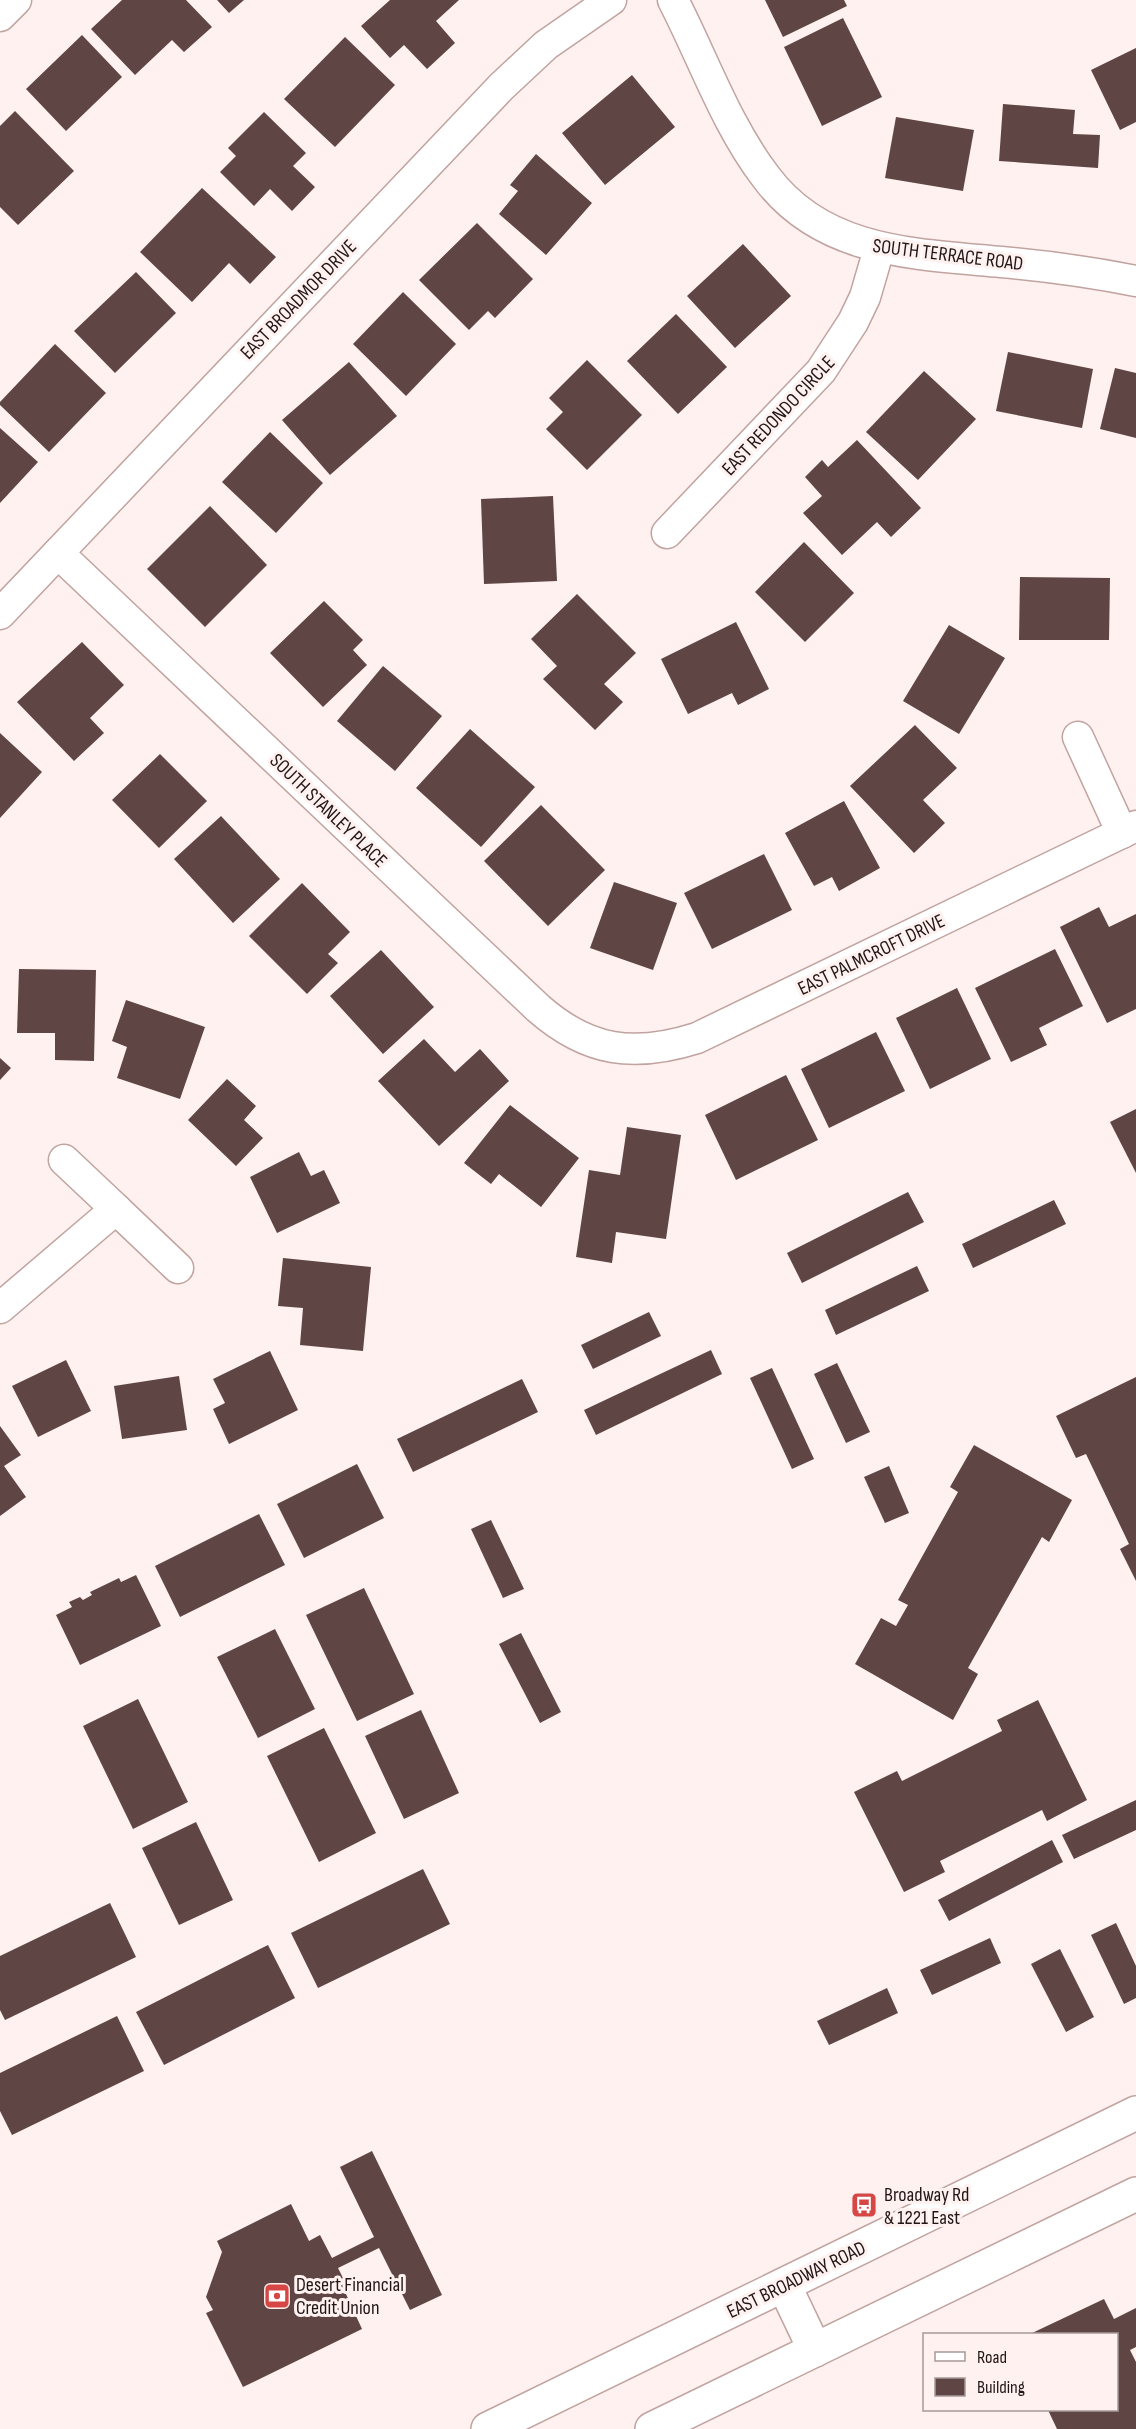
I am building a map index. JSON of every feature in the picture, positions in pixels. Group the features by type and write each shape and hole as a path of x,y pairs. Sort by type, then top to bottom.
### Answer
{"main road":[{"name":"EAST BROADWAY ROAD","path":"489,2429 1136,2113"},
{"path":"652,2429 1136,2194"},
{"path":"784,2285 815,2350"}],"street":[{"path":"0,16 16,0"},
{"name":"EAST BROADMOR DRIVE","path":"0,614 501,87 554,39 611,0"},
{"name":"SOUTH TERRACE ROAD","path":"673,0 745,145 766,178 779,194 828,230 879,249 1050,267 1136,281"},
{"name":"EAST REDONDO CIRCLE","path":"667,533 821,371 853,322 865,297 879,249"},
{"name":"SOUTH STANLEY PLACE","path":"58,553 558,1026 585,1041 613,1048"},
{"name":"EAST PALMCROFT DRIVE","path":"613,1048 641,1050 671,1046 697,1038 1129,830 1078,737"},
{"path":"64,1160 178,1268"},
{"path":"0,1308 116,1209"}],"building":[{"path":"122,0 186,0 212,27 184,52 172,40 135,75 91,29"},
{"path":"217,0 244,0 229,13"},
{"path":"390,0 459,0 436,21 455,43 427,69 404,45 390,58 361,26"},
{"path":"765,0 844,0 847,6 783,37"},
{"path":"843,18 882,97 822,126 784,47"},
{"path":"82,35 122,77 66,131 26,89"},
{"path":"345,37 395,85 335,147 284,99"},
{"path":"1136,48 1136,122 1120,130 1091,70"},
{"path":"632,75 675,127 605,185 562,133"},
{"path":"1003,104 1075,110 1073,134 1100,135 1098,168 999,161"},
{"path":"15,111 74,171 18,225 0,207 0,126"},
{"path":"264,112 306,153 293,166 315,187 292,211 270,189 254,206 220,172 236,156 228,148"},
{"path":"896,117 974,130 963,191 885,178"},
{"path":"536,154 592,203 546,255 499,214 518,191 510,185"},
{"path":"202,188 276,257 250,284 229,263 192,302 140,252"},
{"path":"477,223 533,279 495,318 488,311 469,330 419,280"},
{"path":"743,244 791,296 735,348 687,296"},
{"path":"136,272 176,313 115,373 74,331"},
{"path":"403,292 456,344 406,396 353,344"},
{"path":"676,314 727,367 678,414 627,361"},
{"path":"55,344 106,393 49,452 0,405 0,402"},
{"path":"1008,352 1093,369 1082,428 996,411"},
{"path":"587,360 642,415 587,470 546,429 563,412 549,398"},
{"path":"349,362 397,416 330,475 282,420"},
{"path":"1115,368 1136,373 1136,438 1100,429"},
{"path":"924,371 976,419 918,480 866,432"},
{"path":"0,428 38,462 0,503"},
{"path":"270,432 323,483 276,533 222,482"},
{"path":"857,440 921,508 891,537 877,522 842,555 803,513 822,496 805,477 822,460 828,467"},
{"path":"553,496 557,581 484,584 481,499"},
{"path":"210,506 267,565 205,627 147,569"},
{"path":"804,542 854,593 805,642 755,592"},
{"path":"1020,577 1110,578 1109,640 1019,640"},
{"path":"577,594 636,653 604,684 623,702 595,730 543,679 557,666 531,639"},
{"path":"324,601 363,640 353,650 367,665 323,707 270,653"},
{"path":"736,622 769,689 738,705 732,693 688,714 661,659"},
{"path":"949,625 1005,658 959,734 903,701"},
{"path":"82,642 124,685 90,718 104,733 74,761 17,702"},
{"path":"383,666 442,716 395,771 337,721"},
{"path":"915,725 957,768 923,800 945,823 914,853 850,786"},
{"path":"470,729 535,787 481,847 416,788"},
{"path":"0,733 42,772 0,818"},
{"path":"160,754 207,801 159,848 112,800"},
{"path":"844,801 880,868 839,891 832,877 814,886 785,833"},
{"path":"541,805 605,870 548,926 484,861"},
{"path":"221,816 280,879 233,923 174,859"},
{"path":"764,854 792,910 712,949 684,893"},
{"path":"614,882 677,903 653,970 590,948"},
{"path":"302,883 350,932 328,954 338,963 307,994 249,936"},
{"path":"1099,907 1109,927 1136,914 1136,1009 1107,1023 1060,927"},
{"path":"1055,949 1083,1006 1039,1028 1047,1045 1011,1062 975,988"},
{"path":"381,950 434,1007 383,1054 330,996"},
{"path":"19,969 96,970 94,1061 55,1060 55,1033 17,1033"},
{"path":"957,988 991,1059 930,1089 896,1018"},
{"path":"126,1000 205,1027 180,1099 117,1078 127,1047 112,1041"},
{"path":"876,1032 905,1091 829,1128 801,1069"},
{"path":"424,1039 455,1072 480,1049 509,1081 439,1146 378,1081"},
{"path":"0,1058 11,1068 0,1080"},
{"path":"786,1075 818,1140 736,1180 705,1115"},
{"path":"227,1079 256,1106 244,1120 263,1138 236,1166 188,1120"},
{"path":"510,1105 579,1158 541,1207 499,1174 491,1184 464,1163"},
{"path":"1136,1109 1136,1173 1110,1122"},
{"path":"627,1127 681,1135 666,1239 616,1232 612,1263 576,1257 589,1170 620,1175"},
{"path":"299,1152 311,1176 324,1170 340,1203 277,1233 250,1177"},
{"path":"908,1192 924,1222 802,1283 787,1253"},
{"path":"1054,1200 1066,1224 973,1268 962,1244"},
{"path":"283,1258 371,1267 363,1351 300,1345 303,1308 278,1306"},
{"path":"917,1266 929,1291 836,1335 825,1310"},
{"path":"649,1312 661,1336 593,1369 581,1345"},
{"path":"711,1350 722,1374 596,1435 584,1410"},
{"path":"270,1351 298,1410 229,1444 213,1409 225,1403 213,1379"},
{"path":"66,1360 91,1411 38,1437 12,1386"},
{"path":"837,1363 870,1432 846,1443 814,1374"},
{"path":"772,1368 814,1459 792,1469 750,1378"},
{"path":"179,1376 187,1430 122,1439 114,1386"},
{"path":"1136,1377 1136,1581 1120,1549 1129,1544 1086,1454 1076,1458 1056,1416"},
{"path":"522,1379 538,1412 413,1472 397,1439"},
{"path":"0,1426 21,1455 4,1466 26,1497 0,1516"},
{"path":"974,1445 1072,1500 1049,1542 1042,1537 968,1668 978,1674 953,1720 855,1664 881,1618 896,1626 908,1605 898,1600 958,1492 950,1487"},
{"path":"357,1464 384,1518 304,1558 277,1504"},
{"path":"889,1466 909,1513 885,1523 864,1477"},
{"path":"259,1514 285,1565 180,1617 155,1566"},
{"path":"491,1520 524,1589 503,1598 471,1529"},
{"path":"136,1575 161,1626 80,1665 56,1615 72,1607 69,1602 80,1597 83,1600 92,1595 90,1592 119,1578 121,1582"},
{"path":"364,1588 414,1694 357,1721 306,1615"},
{"path":"275,1629 315,1709 258,1738 217,1657"},
{"path":"521,1633 561,1712 540,1723 499,1644"},
{"path":"138,1699 188,1802 133,1829 83,1726"},
{"path":"1038,1700 1087,1800 1047,1821 1042,1810 940,1861 945,1872 904,1892 854,1792 897,1771 902,1781 1002,1731 997,1720"},
{"path":"421,1710 459,1793 404,1819 365,1736"},
{"path":"324,1728 376,1833 319,1862 267,1756"},
{"path":"1136,1800 1136,1830 1074,1859 1062,1835"},
{"path":"196,1822 233,1900 179,1925 142,1848"},
{"path":"1052,1840 1063,1862 949,1921 938,1900"},
{"path":"423,1869 450,1924 318,1988 291,1933"},
{"path":"110,1903 136,1957 5,2020 0,2010 0,1956"},
{"path":"1116,1923 1136,1966 1136,1998 1124,2004 1091,1935"},
{"path":"990,1938 1001,1963 932,1995 920,1970"},
{"path":"268,1945 295,1998 164,2065 136,2012"},
{"path":"1060,1949 1094,2017 1066,2032 1031,1964"},
{"path":"887,1988 898,2013 829,2045 817,2021"},
{"path":"117,2016 144,2071 12,2135 0,2111 0,2073"},
{"name":"Desert Financial Credit Union","path":"372,2151 442,2295 410,2310 379,2248 338,2268 350,2292 346,2294 362,2329 243,2387 206,2313 213,2310 206,2297 222,2252 217,2241 291,2204 309,2241 320,2235 332,2258 374,2237 340,2167"},
{"path":"1104,2299 1114,2319 1136,2308 1136,2347 1130,2350 1136,2362 1136,2429 1057,2429 1048,2411 1118,2411 1118,2333 1032,2333"}],"place":[{"name":"Broadway Rd & 1221 East","path":"864,2205"},
{"name":"Desert Financial Credit Union","path":"277,2296"}]}
